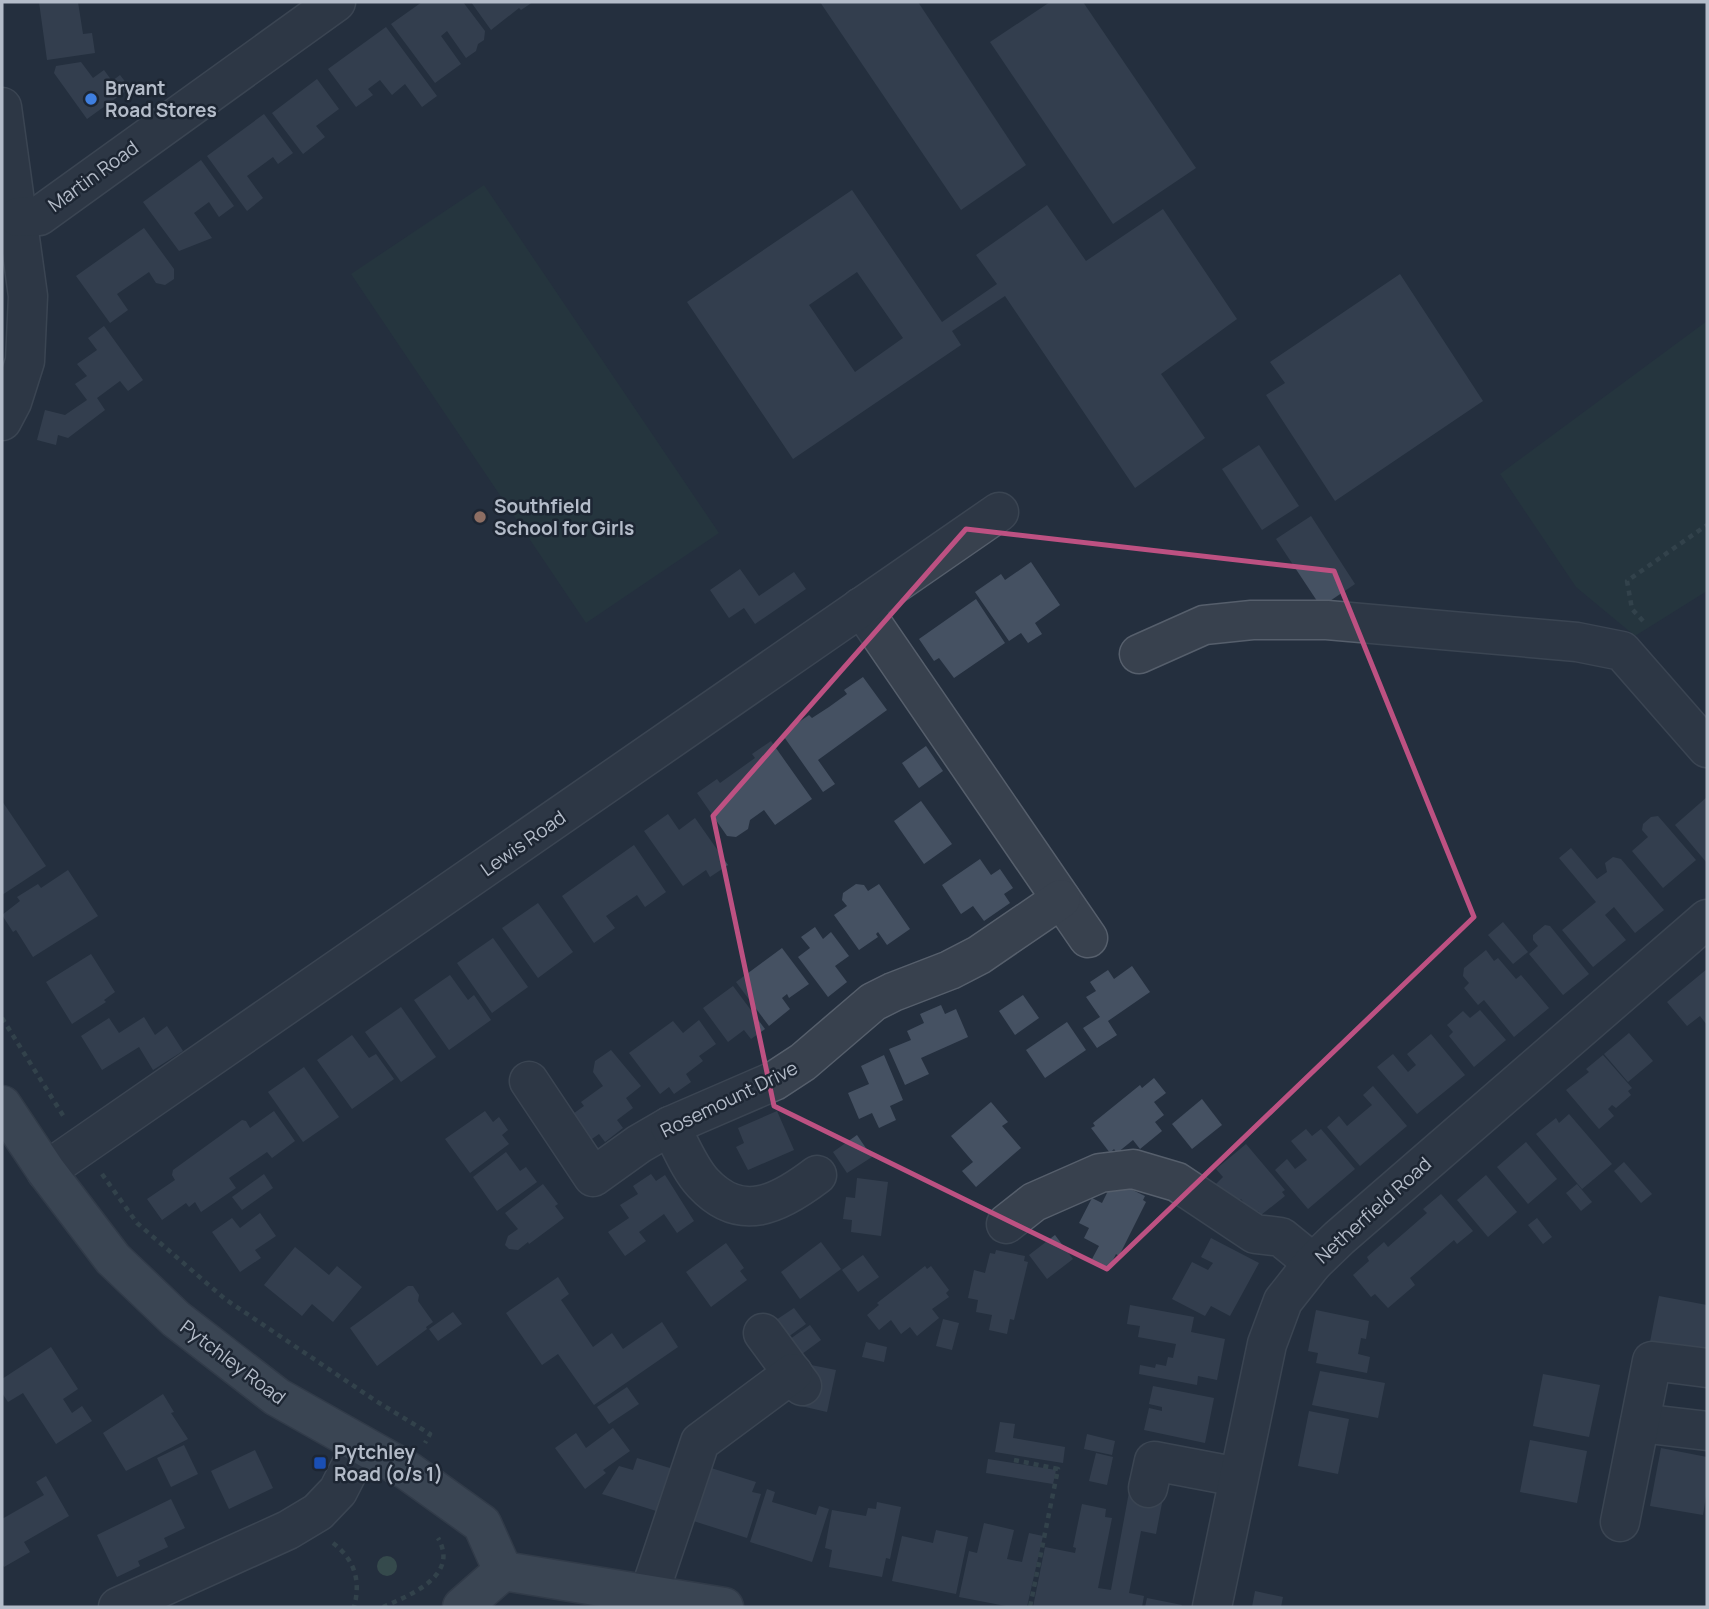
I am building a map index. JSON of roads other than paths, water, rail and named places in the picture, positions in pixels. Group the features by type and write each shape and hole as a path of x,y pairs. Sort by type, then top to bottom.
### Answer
{"main road":[{"name":"Pytchley Road","path":"2,1105 46,1171 113,1259 176,1320 277,1397 428,1483 482,1524 503,1571"},
{"path":"462,1607 503,1571 724,1607"}],"street":[{"name":"Martin Road","path":"18,217 39,216 336,2"},
{"path":"2,107 28,296 25,361 12,402 2,421"},
{"name":"Lewis Road","path":"46,1171 999,512"},
{"path":"861,607 1088,937"},
{"path":"1139,654 1204,625 1252,620 1327,620 1577,642 1622,651 1707,748"},
{"name":"Rosemount Drive","path":"529,1081 593,1177 670,1126 774,1081 803,1062 873,1002 979,955 1061,899"},
{"name":"Netherfield Road","path":"1212,1607 1266,1344 1283,1301 1313,1264 1339,1238 1707,919"},
{"path":"670,1126 701,1181 718,1197 742,1207 759,1207 784,1197 817,1175"},
{"path":"1006,1224 1034,1202 1056,1192 1100,1173 1133,1169 1177,1182 1255,1234 1281,1237 1313,1264"},
{"path":"649,1594 700,1442 798,1379 763,1333"},
{"path":"1620,1522 1652,1361 1707,1368"},
{"path":"1636,1441 1707,1431"},
{"path":"118,1607 288,1530 311,1516 338,1491 361,1446"},
{"path":"1148,1488 1154,1461 1238,1476"}],"place":[{"name":"Bryant Road Stores","path":"91,99"},
{"name":"Southfield School for Girls","path":"480,517"},
{"name":"Pytchley Road (o/s 1)","path":"320,1463"}]}
